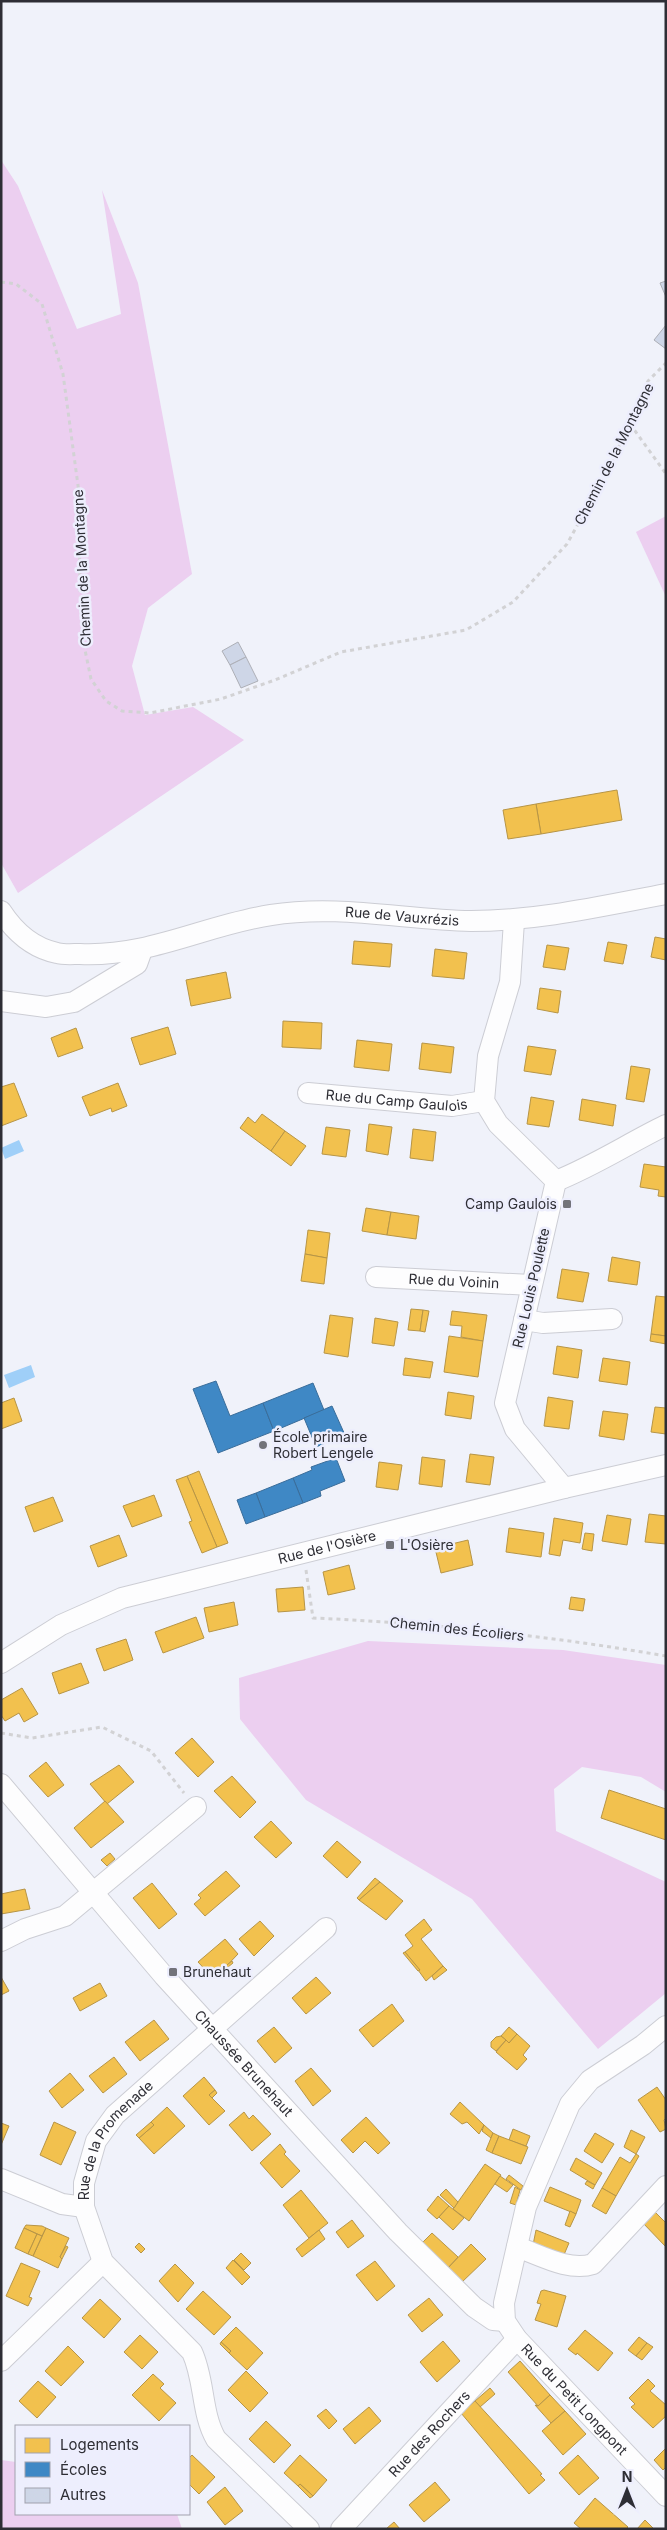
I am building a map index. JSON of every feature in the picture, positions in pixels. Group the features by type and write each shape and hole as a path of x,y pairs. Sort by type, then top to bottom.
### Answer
{"street":[{"name":"Rue de Vauxrézis","path":"1,912 27,941 57,953 103,955 142,950 270,915 303,912 352,912 469,921 514,921 666,894"},
{"path":"514,921 510,982 488,1056 484,1101 498,1124 556,1181 582,1170 624,1145 666,1125"},
{"path":"1,1001 46,1007 74,1002 138,964 142,950"},
{"name":"Rue du Camp Gaulois","path":"308,1092 452,1106 484,1101"},
{"name":"Rue Louis Poulette","path":"556,1181 505,1404 515,1428 564,1488"},
{"name":"Rue du Voinin","path":"376,1277 531,1285"},
{"path":"524,1320 543,1323 612,1319"},
{"name":"Rue de l'Osière","path":"1,1663 61,1625 122,1598 564,1488 666,1465"},
{"name":"Chaussée Brunehaut","path":"1,1784 94,1891 164,1976 398,2232 474,2307 493,2320 505,2321"},
{"path":"1,1941 25,1929 64,1916 196,1807"},
{"name":"Rue de la Promenade","path":"309,2529 216,2439 208,2426 199,2366 192,2352 103,2262 84,2207 84,2183 96,2141 115,2115 214,2030 326,1928"},
{"path":"505,2321 504,2303 526,2207 570,2104 590,2080 663,2035"},
{"path":"1,2179 62,2204 84,2207"},
{"path":"517,2247 573,2266 583,2268 593,2264 666,2186"},
{"path":"1,2361 103,2262"},
{"name":"Rue du Petit Longpont","path":"505,2321 517,2339 666,2496"},
{"name":"Rue des Rochers","path":"341,2529 517,2339"}],"path":[{"name":"Chemin de la Montagne","path":"1,282 16,284 42,304 63,374 79,493 80,590 85,650 92,679 106,701 122,711 150,713 222,698 275,680 341,652 466,630 513,602 567,544 612,462 648,381 666,363"},
{"path":"629,424 666,474"},
{"name":"Chemin des Écoliers","path":"304,1552 313,1618 380,1621 580,1642 666,1656"},
{"path":"1,1734 32,1738 102,1727 151,1751 196,1807"}],"shaded area":[{"path":"1,160 18,186 77,329 121,314 102,190 138,283 192,574 148,608 132,666 145,715 193,707 244,740 18,893 1,863"},
{"path":"666,516 666,597 636,532"},
{"path":"368,1641 563,1650 666,1665 666,1792 641,1777 582,1767 554,1789 556,1831 666,1882 666,1993 598,2049 472,1899 306,1800 240,1719 239,1678"},
{"path":"1,2460 15,2462 15,2515 177,2515 182,2529 1,2529"}],"water":[{"path":"19,1140 24,1151 5,1159 1,1148"},
{"path":"31,1365 35,1377 9,1388 4,1375"}],"building: Logements":[{"path":"617,790 622,820 541,834 536,804"},
{"path":"536,804 541,834 508,839 503,810"},
{"path":"655,937 666,939 666,960 651,957"},
{"path":"354,941 392,944 390,967 352,964"},
{"path":"608,942 627,945 623,964 604,961"},
{"path":"547,945 569,948 565,970 543,967"},
{"path":"435,949 467,953 464,979 432,976"},
{"path":"226,972 231,998 191,1006 186,980"},
{"path":"540,988 561,991 558,1013 537,1009"},
{"path":"283,1021 322,1023 321,1049 282,1047"},
{"path":"168,1027 176,1054 140,1065 131,1038"},
{"path":"76,1028 83,1048 58,1057 51,1038"},
{"path":"357,1040 392,1044 389,1071 354,1067"},
{"path":"422,1043 454,1047 451,1073 419,1069"},
{"path":"528,1046 556,1050 551,1075 524,1071"},
{"path":"631,1066 650,1069 644,1102 626,1099"},
{"path":"14,1083 27,1116 1,1126 1,1087"},
{"path":"118,1083 127,1106 112,1112 111,1108 90,1116 82,1097"},
{"path":"531,1097 554,1101 549,1127 527,1124"},
{"path":"582,1099 616,1105 613,1126 579,1120"},
{"path":"262,1114 285,1131 271,1151 240,1128 248,1117 255,1123"},
{"path":"369,1124 392,1127 388,1155 366,1151"},
{"path":"326,1127 350,1130 346,1157 322,1154"},
{"path":"413,1129 436,1132 433,1161 410,1158"},
{"path":"285,1131 306,1146 291,1166 271,1151"},
{"path":"644,1164 666,1167 666,1197 658,1196 659,1190 640,1187"},
{"path":"366,1208 391,1212 387,1235 362,1231"},
{"path":"391,1212 419,1216 416,1239 387,1235"},
{"path":"308,1230 330,1233 327,1258 305,1254"},
{"path":"305,1254 327,1258 324,1284 301,1281"},
{"path":"612,1257 640,1262 637,1285 608,1281"},
{"path":"562,1269 589,1273 583,1302 557,1298"},
{"path":"656,1296 666,1297 666,1336 651,1334"},
{"path":"411,1309 423,1310 420,1331 408,1330"},
{"path":"423,1310 429,1311 425,1332 420,1331"},
{"path":"452,1311 487,1315 483,1341 461,1337 462,1326 450,1325"},
{"path":"330,1315 353,1318 348,1357 324,1353"},
{"path":"375,1318 398,1322 394,1346 372,1343"},
{"path":"651,1334 666,1336 666,1344 650,1341"},
{"path":"449,1336 483,1341 478,1377 444,1372"},
{"path":"557,1346 582,1350 578,1378 553,1374"},
{"path":"405,1358 433,1362 430,1378 403,1375"},
{"path":"603,1358 630,1362 627,1385 599,1381"},
{"path":"448,1392 474,1396 471,1419 445,1415"},
{"path":"548,1397 573,1401 569,1429 544,1426"},
{"path":"14,1398 22,1421 1,1429 1,1403"},
{"path":"655,1407 666,1408 666,1434 651,1432"},
{"path":"603,1411 628,1414 624,1440 599,1436"},
{"path":"470,1454 494,1457 490,1485 466,1482"},
{"path":"422,1457 445,1460 442,1487 419,1484"},
{"path":"379,1462 402,1465 398,1490 376,1487"},
{"path":"199,1471 228,1543 217,1547 187,1476"},
{"path":"187,1476 217,1547 202,1553 189,1522 192,1521 176,1480"},
{"path":"154,1495 162,1516 132,1527 123,1506"},
{"path":"53,1497 63,1521 34,1532 25,1507"},
{"path":"649,1514 666,1516 666,1544 645,1542"},
{"path":"607,1515 631,1519 627,1545 602,1541"},
{"path":"554,1518 583,1523 580,1543 563,1540 560,1556 549,1554"},
{"path":"509,1528 544,1533 541,1557 506,1552"},
{"path":"585,1533 594,1534 592,1551 582,1549"},
{"path":"119,1535 127,1556 98,1567 90,1546"},
{"path":"468,1540 473,1565 441,1573 435,1548"},
{"path":"349,1565 355,1589 328,1595 323,1572"},
{"path":"303,1587 305,1610 278,1612 276,1589"},
{"path":"571,1597 585,1599 583,1611 569,1609"},
{"path":"234,1602 238,1625 209,1632 204,1608"},
{"path":"196,1617 204,1638 163,1653 155,1632"},
{"path":"126,1639 133,1660 104,1671 96,1649"},
{"path":"81,1663 89,1683 59,1694 52,1673"},
{"path":"22,1688 38,1714 24,1722 19,1713 5,1721 1,1715 1,1700"},
{"path":"192,1738 214,1762 198,1777 175,1753"},
{"path":"46,1762 64,1785 48,1797 29,1776"},
{"path":"119,1765 134,1782 107,1804 90,1784"},
{"path":"232,1776 256,1802 240,1818 214,1791"},
{"path":"609,1790 666,1809 666,1840 601,1818"},
{"path":"105,1801 124,1822 91,1848 74,1828"},
{"path":"271,1821 292,1843 276,1858 254,1837"},
{"path":"337,1841 361,1862 347,1878 323,1856"},
{"path":"110,1853 115,1859 107,1866 101,1860"},
{"path":"226,1871 240,1886 205,1916 194,1904 201,1898 198,1895"},
{"path":"375,1878 380,1882 359,1900 357,1898"},
{"path":"380,1882 403,1901 386,1920 359,1900"},
{"path":"152,1883 177,1914 159,1929 133,1898"},
{"path":"25,1889 30,1909 1,1914 1,1894"},
{"path":"424,1919 432,1930 421,1939 443,1966 426,1981 405,1952 413,1946 405,1935"},
{"path":"260,1921 274,1936 254,1956 239,1939"},
{"path":"225,1939 238,1954 214,1979 198,1962"},
{"path":"405,1952 420,1970 418,1971 403,1953"},
{"path":"232,1961 233,1963 223,1971 222,1969"},
{"path":"443,1966 447,1970 434,1980 432,1976"},
{"path":"1,1977 9,1991 1,1995"},
{"path":"316,1977 331,1993 306,2014 292,1998"},
{"path":"100,1983 107,1996 80,2011 73,1998"},
{"path":"392,2004 404,2021 373,2047 359,2030"},
{"path":"154,2020 169,2039 140,2061 125,2042"},
{"path":"274,2027 292,2048 275,2063 257,2041"},
{"path":"509,2027 517,2034 509,2043 501,2036"},
{"path":"517,2034 530,2046 523,2055 527,2059 517,2070 496,2052 506,2040 509,2043"},
{"path":"501,2036 506,2040 496,2051 491,2047 491,2042 496,2037"},
{"path":"114,2057 127,2074 103,2093 89,2076"},
{"path":"311,2068 331,2091 313,2106 295,2081"},
{"path":"70,2073 84,2090 62,2108 49,2091"},
{"path":"204,2077 215,2090 209,2095 225,2111 209,2125 183,2096"},
{"path":"657,2087 666,2100 666,2118 664,2120 666,2129 660,2132 638,2100"},
{"path":"215,2090 217,2093 212,2098 209,2095"},
{"path":"460,2102 484,2125 479,2134 467,2122 462,2124 450,2114"},
{"path":"167,2107 185,2126 154,2154 139,2138 154,2125 151,2122"},
{"path":"244,2112 249,2119 253,2115 271,2134 252,2151 229,2125"},
{"path":"366,2117 390,2143 378,2154 365,2141 353,2153 341,2140"},
{"path":"54,2122 76,2132 61,2165 40,2155"},
{"path":"151,2122 154,2125 139,2138 136,2135"},
{"path":"1,2123 9,2126 1,2145"},
{"path":"484,2125 493,2133 491,2138 482,2131"},
{"path":"513,2129 530,2136 526,2146 509,2140"},
{"path":"631,2130 645,2137 636,2154 624,2147"},
{"path":"493,2133 499,2136 492,2153 486,2150"},
{"path":"595,2133 614,2144 602,2163 584,2151"},
{"path":"499,2136 528,2147 521,2164 492,2153"},
{"path":"280,2144 286,2152 284,2154 300,2171 282,2188 260,2163"},
{"path":"636,2154 639,2156 616,2196 602,2188 620,2157 630,2163"},
{"path":"576,2158 602,2173 595,2185 570,2170"},
{"path":"485,2164 501,2175 469,2221 453,2209"},
{"path":"509,2175 523,2186 521,2190 506,2179"},
{"path":"500,2176 513,2185 507,2192 495,2184"},
{"path":"587,2181 595,2185 593,2189 585,2184"},
{"path":"515,2187 520,2190 516,2205 510,2203"},
{"path":"550,2187 581,2200 576,2214 544,2201"},
{"path":"602,2188 616,2196 606,2214 592,2206"},
{"path":"446,2189 458,2202 454,2208 440,2195"},
{"path":"301,2190 328,2223 309,2238 283,2205"},
{"path":"438,2196 449,2206 437,2219 427,2210"},
{"path":"449,2206 464,2218 453,2230 439,2217"},
{"path":"653,2210 666,2223 666,2247 642,2222"},
{"path":"570,2211 576,2214 570,2227 565,2225"},
{"path":"352,2220 364,2236 348,2248 336,2232"},
{"path":"26,2225 46,2228 42,2236 24,2228"},
{"path":"24,2228 37,2234 28,2254 15,2248"},
{"path":"46,2228 69,2238 60,2257 62,2259 58,2268 33,2256"},
{"path":"319,2230 325,2239 302,2257 296,2249"},
{"path":"536,2230 569,2243 563,2257 533,2245"},
{"path":"432,2233 458,2257 447,2269 421,2244"},
{"path":"37,2234 42,2236 33,2256 28,2254"},
{"path":"139,2243 145,2249 141,2253 135,2247"},
{"path":"471,2244 486,2259 461,2283 447,2269"},
{"path":"66,2246 68,2247 62,2259 60,2257"},
{"path":"241,2253 251,2263 244,2270 234,2260"},
{"path":"233,2260 250,2277 242,2285 226,2268"},
{"path":"375,2261 395,2286 377,2301 356,2275"},
{"path":"21,2263 40,2271 29,2297 32,2298 28,2306 6,2296"},
{"path":"175,2264 194,2283 178,2302 159,2281"},
{"path":"544,2290 566,2296 557,2327 535,2320 541,2304 537,2303 541,2291"},
{"path":"203,2291 231,2317 214,2335 186,2309"},
{"path":"429,2298 443,2315 422,2332 408,2315"},
{"path":"100,2299 121,2319 104,2338 82,2318"},
{"path":"236,2327 263,2353 247,2370 229,2353 231,2351 221,2342"},
{"path":"585,2330 613,2353 598,2371 577,2353 576,2355 568,2349"},
{"path":"140,2335 158,2352 142,2369 124,2352"},
{"path":"639,2337 647,2343 636,2356 628,2350"},
{"path":"443,2341 460,2361 437,2382 420,2362"},
{"path":"221,2342 231,2351 229,2353 220,2344"},
{"path":"647,2343 653,2347 642,2360 636,2356"},
{"path":"68,2346 84,2362 61,2386 45,2371"},
{"path":"520,2361 550,2395 538,2406 508,2372"},
{"path":"246,2371 268,2393 250,2412 228,2390"},
{"path":"153,2374 164,2384 160,2388 176,2403 159,2421 132,2395"},
{"path":"648,2379 655,2386 650,2391 666,2405 666,2416 653,2428 631,2407 635,2404 629,2398"},
{"path":"38,2381 56,2397 37,2418 19,2401"},
{"path":"490,2388 495,2394 480,2407 475,2401"},
{"path":"550,2395 565,2411 551,2423 535,2405 538,2406"},
{"path":"475,2401 542,2474 540,2475 545,2480 529,2494 461,2413"},
{"path":"369,2407 381,2421 355,2444 343,2429"},
{"path":"326,2409 337,2421 329,2429 317,2416"},
{"path":"565,2411 586,2434 563,2455 542,2431"},
{"path":"266,2421 291,2445 274,2463 249,2439"},
{"path":"666,2448 666,2467 663,2470 654,2460"},
{"path":"192,2455 215,2477 199,2494 190,2485 190,2457"},
{"path":"300,2455 327,2480 313,2496 284,2473"},
{"path":"578,2455 599,2478 579,2495 559,2473"},
{"path":"435,2482 450,2500 424,2522 409,2505"},
{"path":"300,2484 313,2496 310,2498 298,2486"},
{"path":"225,2487 243,2511 225,2525 207,2502"},
{"path":"595,2498 628,2527 626,2529 581,2529 574,2523"},
{"path":"645,2520 654,2529 637,2529"},
{"path":"394,2522 400,2529 386,2529"}],"building: Écoles":[{"path":"216,1381 230,1416 263,1403 274,1431 218,1453 193,1389"},
{"path":"313,1383 324,1410 274,1431 263,1403"},
{"path":"332,1406 345,1435 316,1447 304,1418"},
{"path":"336,1458 345,1481 320,1491 321,1496 303,1503 293,1478 312,1470 311,1467"},
{"path":"293,1478 303,1503 265,1517 256,1493"},
{"path":"256,1493 265,1517 246,1524 237,1500"}],"building: Autres":[{"path":"666,281 666,297 660,283"},
{"path":"666,325 666,349 654,340"},
{"path":"238,642 246,657 230,665 222,651"},
{"path":"246,657 258,681 241,688 230,665"}],"place":[{"name":"Camp Gaulois","path":"567,1204"},
{"name":"École primaire Robert Lengele","path":"263,1445"},
{"name":"L'Osière","path":"390,1545"},
{"name":"Brunehaut","path":"173,1972"}]}
